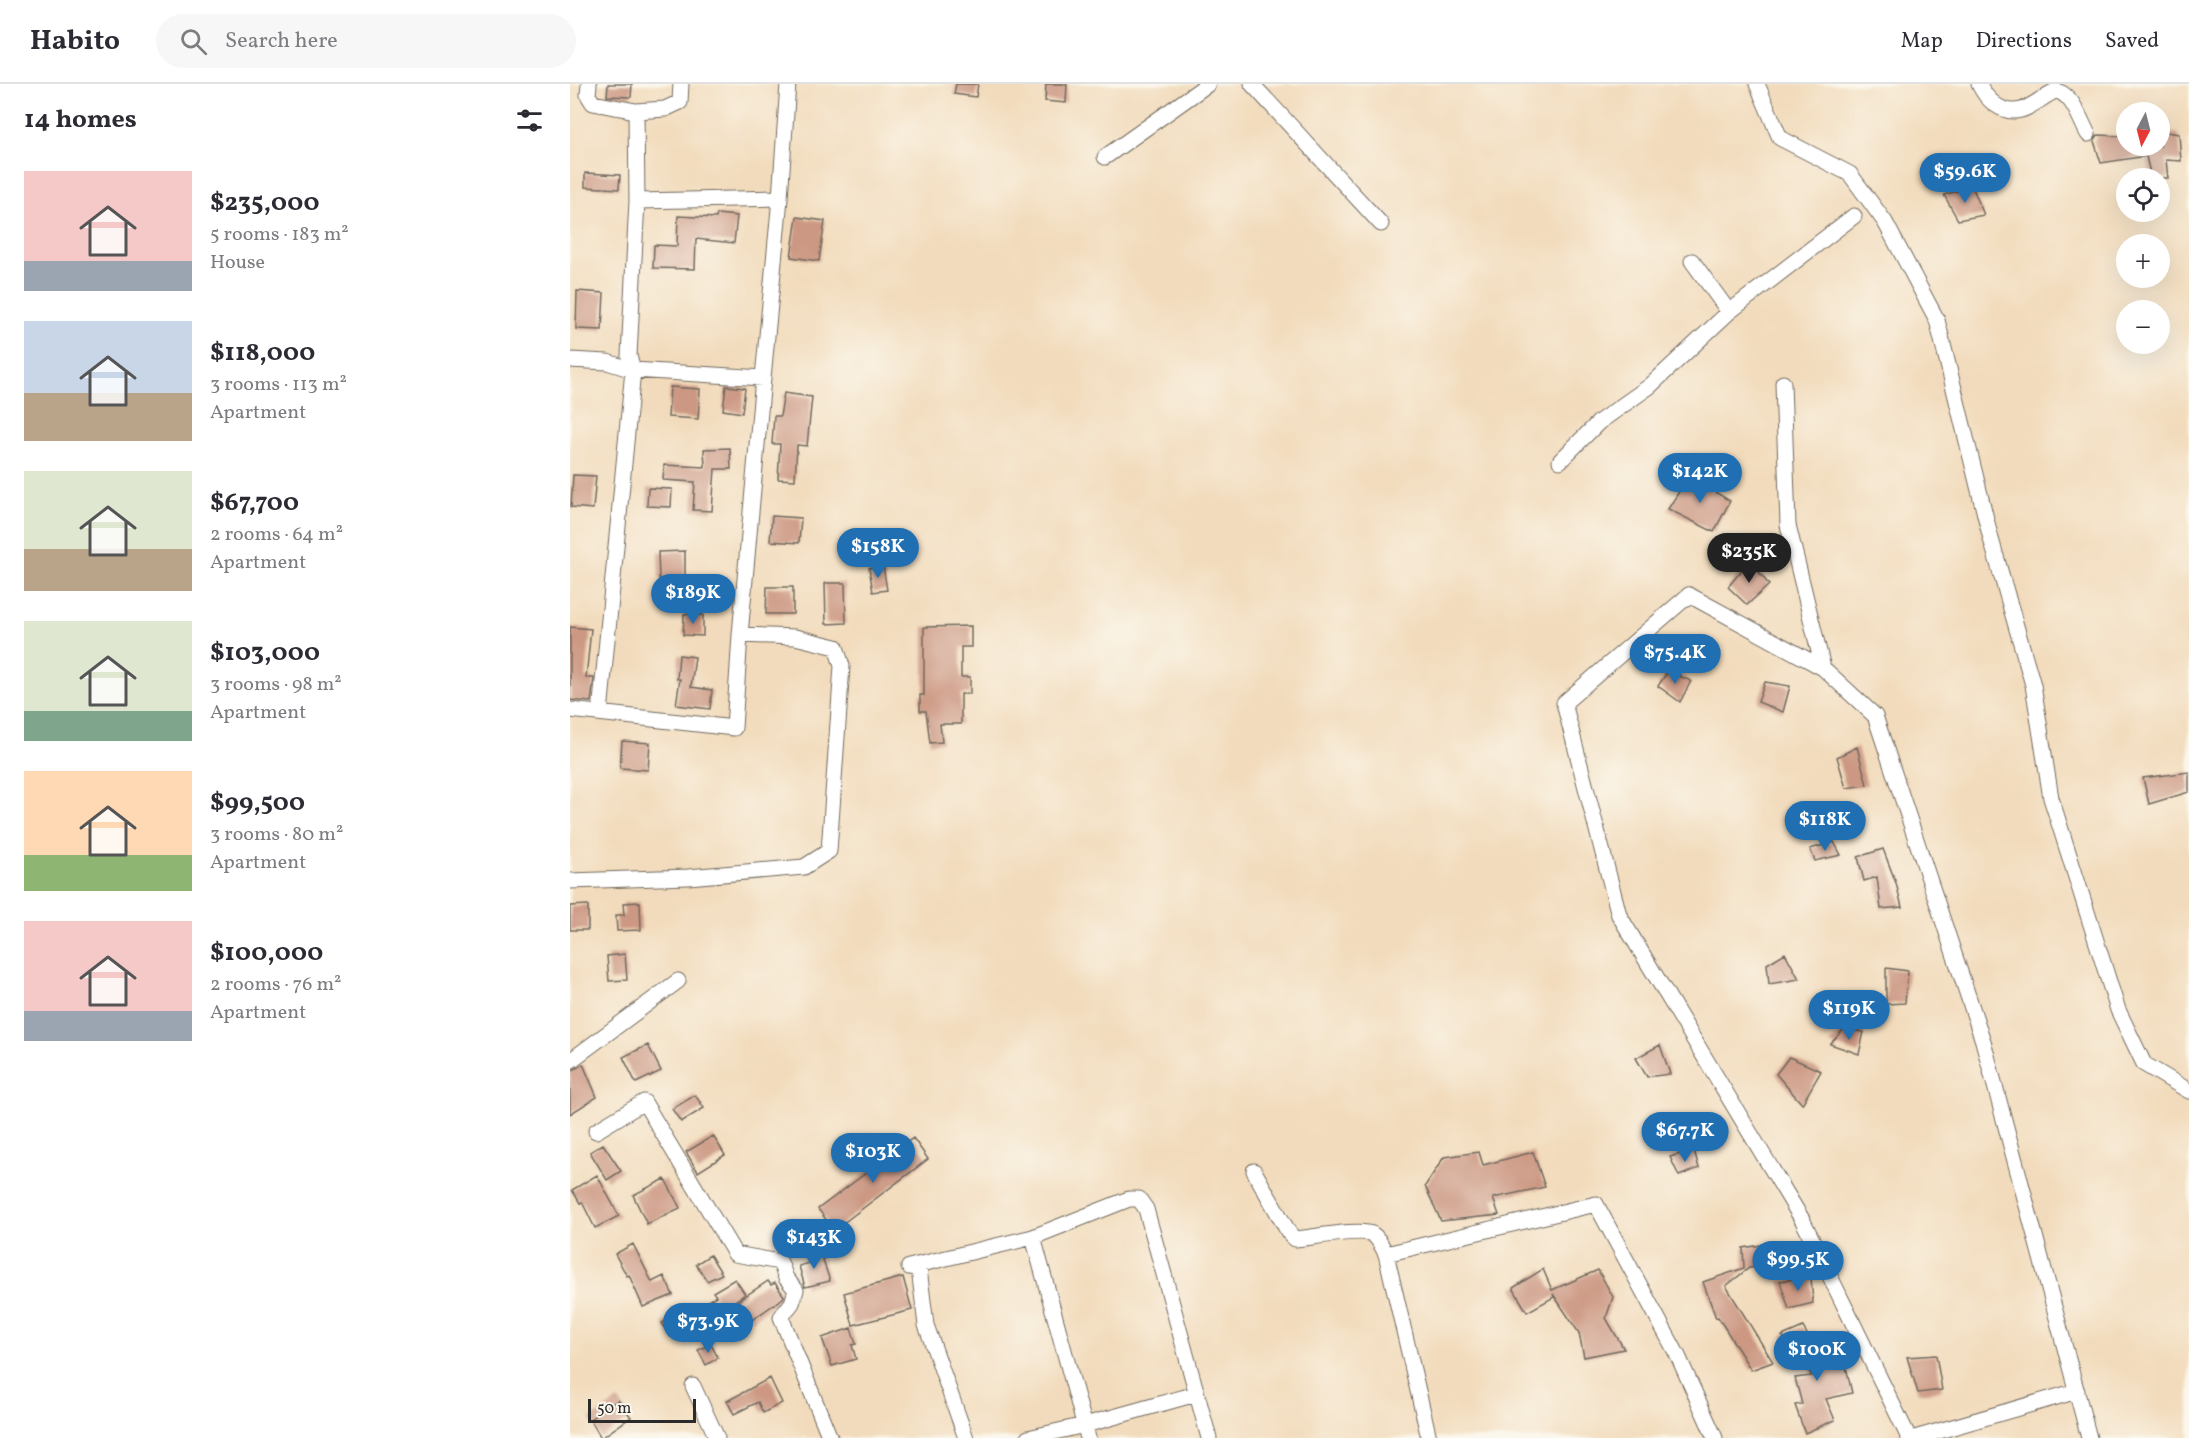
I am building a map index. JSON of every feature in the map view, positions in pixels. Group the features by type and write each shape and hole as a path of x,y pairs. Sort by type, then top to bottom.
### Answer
{"street":[{"path":"589,84 588,95 593,103 636,111 665,109 680,102 681,84"},
{"path":"570,710 734,728 788,84"},
{"path":"1105,157 1208,84"},
{"path":"1252,84 1381,224"},
{"path":"1757,84 1780,138 1850,174 1885,222 1937,320 1991,539 2033,685 2051,798 2118,1010 2144,1064 2189,1091"},
{"path":"1979,84 1986,98 2001,109 2020,110 2055,91 2061,91 2067,96 2088,134"},
{"path":"600,713 633,370 629,356 637,201 636,111"},
{"path":"637,201 780,198"},
{"path":"1560,461 1599,422 1650,386 1729,312 1854,216"},
{"path":"1692,261 1729,312"},
{"path":"570,360 607,362 633,370 763,378"},
{"path":"1783,383 1788,525 1823,668"},
{"path":"1909,1438 1803,1221 1619,915 1564,703 1689,594 1823,668 1875,716 1983,1041 2089,1438"},
{"path":"570,881 688,877 804,867 830,850 842,666 836,647 795,637 740,635"},
{"path":"570,1060 678,981"},
{"path":"596,1131 644,1102 735,1254 780,1262 786,1278 796,1290 792,1303 781,1317 830,1438"},
{"path":"1254,1170 1289,1233 1296,1239 1359,1232 1370,1233 1377,1238 1386,1254 1429,1438"},
{"path":"966,1438 926,1325 920,1269 909,1267 1033,1237 1129,1199 1139,1199 1146,1209 1209,1438"},
{"path":"1386,1254 1596,1204 1678,1356 1715,1438"},
{"path":"1033,1237 1087,1432"},
{"path":"693,1386 717,1438"},
{"path":"1915,1438 2077,1391"},
{"path":"1028,1438 1087,1432 1196,1394"}],"building":[{"path":"608,84 632,84 631,97 607,96"},
{"path":"956,84 978,84 976,97 954,94"},
{"path":"1046,84 1067,84 1066,103 1045,101"},
{"path":"2170,133 2179,134 2181,161 2166,160 2167,168 2149,168 2146,156 2170,156"},
{"path":"2098,135 2116,136 2116,156 2146,156 2101,163 2094,141"},
{"path":"585,173 620,175 619,189 585,187"},
{"path":"1972,186 1984,215 1958,220 1944,195"},
{"path":"717,214 737,216 734,243 696,239 695,269 653,268 654,245 677,246 678,216 716,218"},
{"path":"797,217 825,221 819,261 791,257"},
{"path":"577,291 604,293 602,330 576,329"},
{"path":"726,386 745,388 742,413 723,410"},
{"path":"670,387 700,389 698,419 668,417"},
{"path":"784,393 812,397 807,446 797,445 795,480 778,479 780,444 772,444 774,416 780,416"},
{"path":"730,448 731,469 715,469 712,511 693,510 695,482 663,480 664,465 705,467 704,449"},
{"path":"573,475 596,476 593,509 571,507"},
{"path":"1689,476 1730,501 1714,532 1668,509"},
{"path":"648,488 672,489 671,507 647,506"},
{"path":"772,516 801,518 799,543 770,541"},
{"path":"685,551 685,578 659,579 658,552"},
{"path":"1750,560 1769,585 1747,605 1728,587"},
{"path":"883,566 887,590 873,592 869,568"},
{"path":"825,583 845,583 846,623 826,624"},
{"path":"696,585 724,586 723,609 695,608"},
{"path":"767,587 793,587 793,614 766,614"},
{"path":"684,614 703,615 703,636 683,635"},
{"path":"971,626 971,647 961,647 961,677 970,677 970,694 961,694 961,724 940,724 942,742 930,743 926,711 920,711 920,695 924,695 924,627"},
{"path":"570,627 591,629 586,678 594,678 591,702 570,700"},
{"path":"679,655 695,657 691,687 712,690 710,709 676,705 680,679 677,679"},
{"path":"1668,671 1691,681 1680,702 1658,686"},
{"path":"1765,682 1790,686 1783,712 1758,702"},
{"path":"622,741 650,743 648,770 620,768"},
{"path":"1857,747 1867,785 1846,788 1837,757"},
{"path":"2189,772 2189,792 2149,804 2143,778"},
{"path":"1834,842 1841,855 1815,861 1810,849"},
{"path":"1883,849 1902,907 1881,909 1877,877 1864,881 1858,857"},
{"path":"640,902 641,930 617,931 616,915 624,915 623,903"},
{"path":"588,905 588,930 570,930 570,906"},
{"path":"1785,953 1799,979 1769,984 1767,964"},
{"path":"625,954 627,980 609,981 607,956"},
{"path":"1886,968 1908,971 1905,1003 1886,1004"},
{"path":"1844,1029 1864,1032 1859,1054 1830,1044"},
{"path":"648,1045 661,1071 636,1083 623,1057"},
{"path":"1660,1045 1670,1074 1647,1077 1636,1058"},
{"path":"1789,1057 1821,1071 1802,1104 1776,1074"},
{"path":"583,1064 597,1097 570,1114 570,1072"},
{"path":"695,1095 704,1108 681,1122 672,1109"},
{"path":"713,1136 725,1155 698,1172 686,1152"},
{"path":"913,1138 928,1159 834,1230 818,1209"},
{"path":"603,1144 621,1171 607,1180 590,1152"},
{"path":"1694,1150 1699,1168 1679,1176 1670,1157"},
{"path":"1479,1152 1483,1165 1533,1152 1545,1187 1493,1198 1499,1215 1441,1221 1425,1186 1444,1157"},
{"path":"597,1175 619,1216 595,1228 582,1202 580,1203 572,1190"},
{"path":"665,1179 680,1208 647,1224 633,1195"},
{"path":"1781,1242 1781,1263 1749,1268 1726,1286 1773,1362 1751,1370 1718,1317 1716,1318 1703,1282 1744,1268 1743,1248"},
{"path":"633,1244 652,1282 664,1276 673,1295 643,1307 629,1275 627,1276 615,1254"},
{"path":"819,1249 830,1281 805,1287 799,1266 809,1263 806,1253"},
{"path":"710,1255 722,1274 707,1281 696,1264"},
{"path":"1543,1269 1552,1290 1598,1270 1613,1297 1606,1318 1624,1349 1584,1357 1579,1333 1553,1294 1554,1297 1527,1312 1513,1288"},
{"path":"903,1277 912,1310 853,1325 844,1293"},
{"path":"1811,1277 1813,1303 1789,1309 1780,1281"},
{"path":"735,1279 745,1294 717,1313 708,1301 716,1296 713,1292"},
{"path":"768,1281 771,1285 775,1283 784,1296 752,1320 738,1301"},
{"path":"675,1316 682,1328 670,1336 662,1323"},
{"path":"1803,1327 1817,1352 1826,1348 1838,1369 1846,1367 1852,1393 1826,1399 1835,1420 1805,1433 1795,1405 1802,1404 1795,1378 1812,1376 1799,1355 1782,1336"},
{"path":"851,1328 856,1344 852,1345 856,1359 832,1366 822,1338"},
{"path":"711,1344 718,1358 706,1365 698,1350"},
{"path":"1936,1355 1942,1390 1918,1393 1907,1357"},
{"path":"770,1378 782,1403 763,1413 758,1402 734,1414 727,1401"},
{"path":"618,1400 631,1417 601,1438 590,1419"}]}
